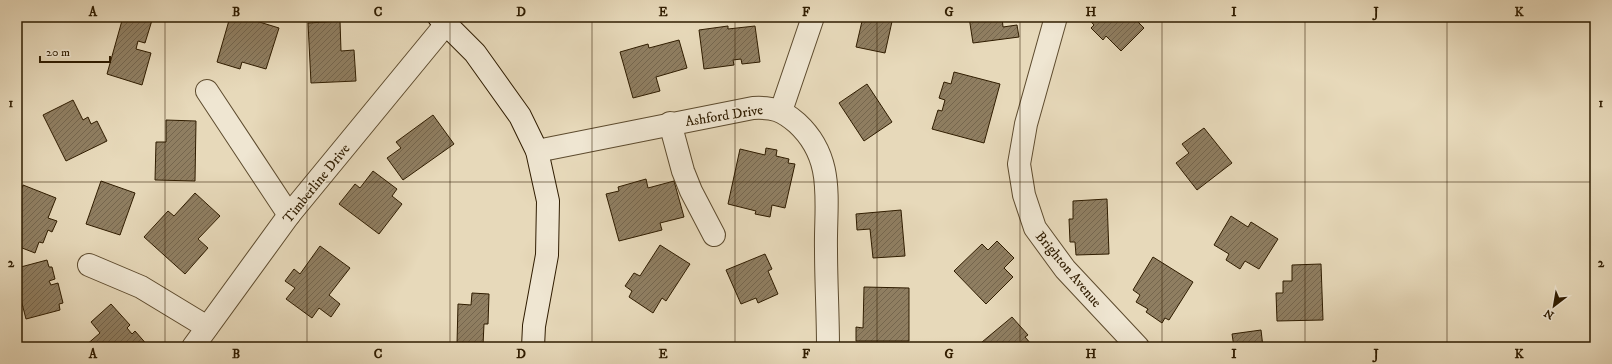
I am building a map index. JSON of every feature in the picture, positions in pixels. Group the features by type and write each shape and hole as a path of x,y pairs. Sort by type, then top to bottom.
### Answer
{"street":[{"path":"780,111 813,17"},
{"name":"Brighton Avenue","path":"1056,17 1026,124 1019,164 1024,195 1035,228 1065,269 1138,347"},
{"name":"Timberline Drive","path":"193,347 206,327 289,215 442,20 475,53 520,116 537,151 548,201 547,255 534,326 533,347"},
{"path":"208,91 289,215"},
{"name":"Ashford Drive","path":"537,151 670,123 753,108 768,107 789,116 807,132 816,146 823,162 826,178 828,347"},
{"path":"670,123 683,171 691,191 714,235"},
{"path":"89,265 141,287 206,327"}],"building":[{"path":"123,17 153,17 145,43 138,41 136,49 151,53 142,85 107,74"},
{"path":"230,17 243,17 279,28 266,69 242,62 240,69 217,62"},
{"path":"863,17 893,17 885,53 856,47"},
{"path":"969,17 1002,17 1003,27 1017,25 1019,37 973,43"},
{"path":"1087,17 1133,17 1144,28 1121,51 1106,36 1103,40 1091,28 1094,25"},
{"path":"340,21 341,51 354,50 356,81 311,83 308,23"},
{"path":"728,26 728,29 755,26 760,62 742,64 741,59 733,60 734,65 704,69 699,30"},
{"path":"679,40 687,68 656,77 660,91 633,98 620,52 648,44 649,48"},
{"path":"954,72 1000,84 984,143 932,129 938,110 942,111 945,100 939,98 944,82 951,84"},
{"path":"867,84 892,122 864,141 839,103"},
{"path":"73,100 83,120 88,117 91,124 97,121 107,141 66,161 43,115"},
{"path":"433,115 454,144 403,180 387,158 401,148 396,142"},
{"path":"166,120 196,121 195,181 155,180 156,142 166,142"},
{"path":"1204,128 1232,163 1197,190 1176,163 1189,153 1182,144"},
{"path":"766,148 777,150 776,156 789,159 788,163 795,164 785,208 772,205 770,217 755,214 756,211 728,204 740,149 765,155"},
{"path":"373,171 397,189 392,196 402,204 379,234 339,204 355,184 360,188"},
{"path":"646,179 648,188 674,181 684,217 660,223 662,230 619,241 606,194 619,191 618,187"},
{"path":"101,181 135,193 120,235 86,224"},
{"path":"23,185 56,198 48,218 57,221 52,232 48,230 43,243 39,242 35,253 17,246 17,201"},
{"path":"195,193 220,216 198,239 208,248 185,274 144,237 168,211 174,216"},
{"path":"1107,199 1109,254 1076,255 1075,242 1070,242 1069,219 1073,219 1073,201"},
{"path":"901,210 905,256 873,258 870,229 857,230 856,214"},
{"path":"1231,216 1248,227 1251,222 1278,239 1259,269 1245,261 1240,269 1226,260 1229,254 1214,245"},
{"path":"997,241 1014,258 1004,268 1013,277 986,304 954,271 982,244 988,250"},
{"path":"660,245 690,264 666,301 662,298 653,313 629,297 632,291 625,286 634,273 640,276"},
{"path":"320,246 350,268 329,295 340,304 331,317 319,308 312,318 286,299 295,288 285,281 294,269 300,274"},
{"path":"765,254 772,269 768,271 778,294 758,303 756,298 741,304 726,270"},
{"path":"1153,257 1193,282 1169,320 1165,318 1162,323 1146,312 1148,309 1136,302 1140,295 1133,290"},
{"path":"47,260 49,267 52,267 55,279 49,281 51,285 58,283 63,303 59,304 60,310 26,319 17,284 17,268"},
{"path":"1321,264 1323,320 1277,321 1276,293 1283,293 1283,281 1292,281 1292,265"},
{"path":"864,287 909,288 909,341 856,341 856,327 863,328"},
{"path":"472,293 489,294 488,324 484,324 483,345 457,344 458,304 471,305"},
{"path":"111,304 130,325 127,328 132,334 135,331 149,347 85,346 100,333 91,322"},
{"path":"1012,317 1028,335 1025,337 1032,345 1030,347 976,347"},
{"path":"1261,330 1263,347 1234,347 1232,334"}]}
